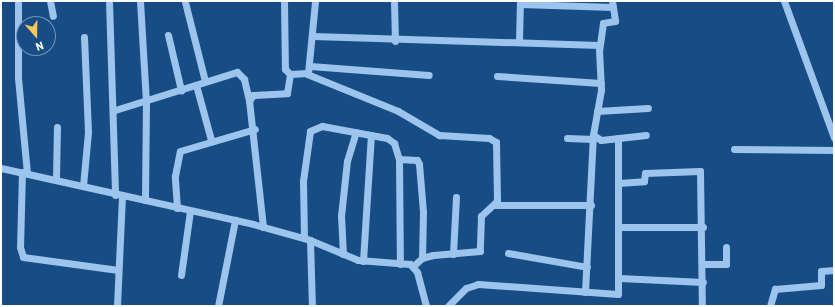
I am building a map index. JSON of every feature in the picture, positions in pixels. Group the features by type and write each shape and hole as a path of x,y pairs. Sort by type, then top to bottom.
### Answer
{"street":[{"path":"18,1 18,78 24,172 20,247 24,258 118,270"},
{"path":"50,1 53,16"},
{"path":"109,1 118,196 117,306"},
{"path":"140,1 146,102 145,200"},
{"path":"284,1 285,69 290,74"},
{"path":"308,70 313,36 315,1"},
{"path":"394,1 395,41"},
{"path":"784,1 834,138"},
{"path":"185,2 205,81"},
{"path":"519,41 520,2 613,4 615,21 603,23 599,45 601,83 593,137 591,205 585,292"},
{"path":"168,35 180,90"},
{"path":"313,36 395,41 519,41 599,45"},
{"path":"83,186 88,132 84,37"},
{"path":"290,74 308,70 429,75"},
{"path":"308,70 398,111 439,135 494,139 497,149 497,201 481,216 480,252 422,258 413,266"},
{"path":"115,110 146,102 205,81 237,72 242,74 254,129 263,227"},
{"path":"249,101 253,95 287,93 290,74"},
{"path":"497,76 601,83"},
{"path":"196,85 211,140"},
{"path":"597,110 648,108"},
{"path":"56,178 57,126"},
{"path":"312,306 303,181 310,131 322,126 371,135 394,143 399,159 400,264"},
{"path":"177,208 175,176 180,151 211,140 254,129"},
{"path":"343,254 342,208 347,161 356,132"},
{"path":"567,138 593,137 601,140 646,134"},
{"path":"363,261 371,135"},
{"path":"448,306 460,298 466,288 478,284 618,294 618,138"},
{"path":"734,149 834,150"},
{"path":"399,159 417,160 419,164 423,212 422,258"},
{"path":"1,168 56,178 118,196 145,200 263,227 307,239 363,261 413,266"},
{"path":"618,183 644,182 645,173 697,169 703,227 702,306"},
{"path":"453,254 456,197"},
{"path":"494,205 591,205"},
{"path":"181,275 190,211"},
{"path":"218,306 235,220"},
{"path":"619,227 703,227"},
{"path":"703,264 726,264 726,247"},
{"path":"508,253 587,267"},
{"path":"413,266 426,306"},
{"path":"770,306 774,289 821,285 820,271 834,270"},
{"path":"619,278 703,282"}]}
